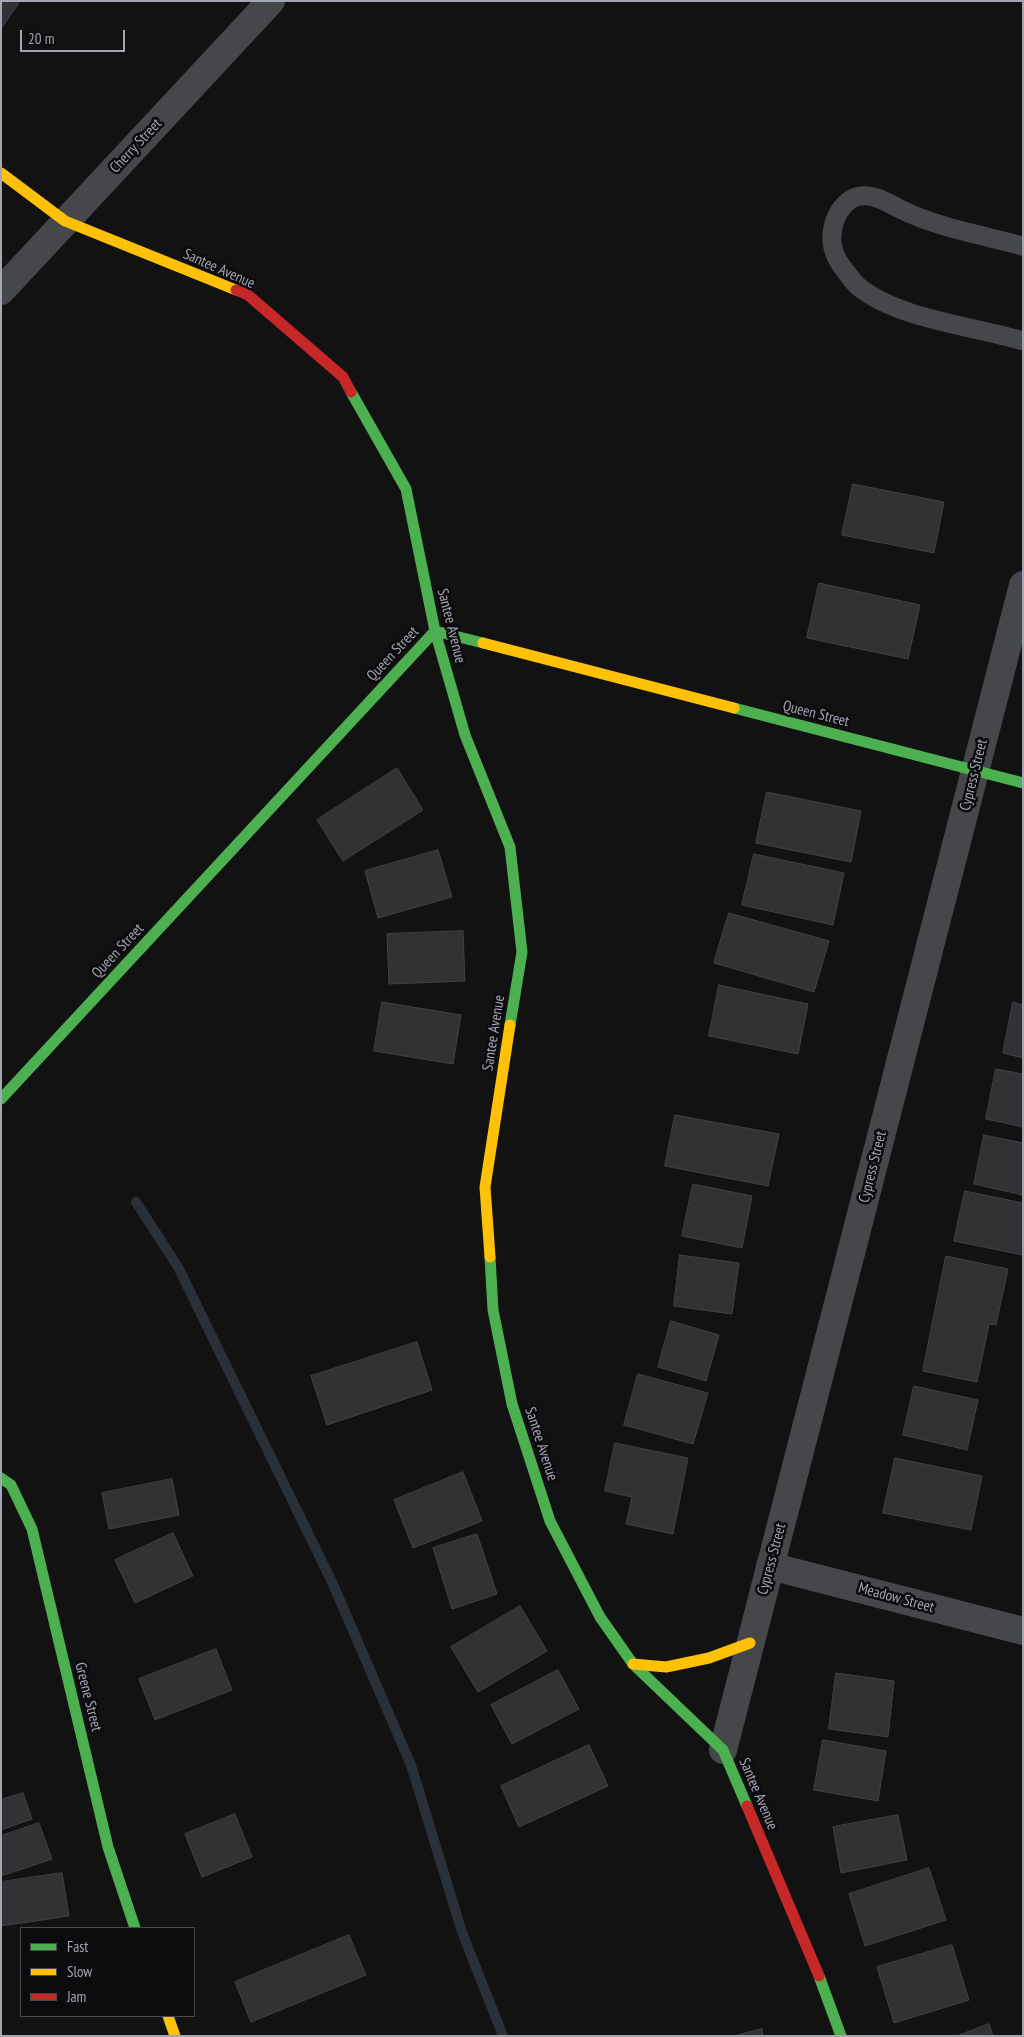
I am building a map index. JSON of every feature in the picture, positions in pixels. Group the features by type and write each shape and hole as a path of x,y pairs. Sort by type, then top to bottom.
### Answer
{"street":[{"name":"Cherry Street","path":"1,291 271,1"},
{"name":"Santee Avenue","path":"1,173 65,221 248,295 343,377 406,489 435,631 465,734 510,848 522,952 485,1188 493,1310 512,1404 550,1521 600,1617 634,1664 723,1750 816,1967 841,2036"},
{"name":"Cypress Street","path":"723,1750 1023,584"},
{"name":"Queen Street","path":"1,1099 435,631 1023,783"},
{"name":"Greene Street","path":"1,1478 11,1485 32,1529 108,1848 135,1927"},
{"name":"Meadow Street","path":"770,1566 1023,1631"},
{"path":"634,1664 666,1666 709,1658 750,1643"},
{"path":"168,2017 175,2036"}],"lane":[{"path":"1023,246 939,224 907,212 879,198 862,196 849,200 837,214 831,239 834,253 858,287 882,302 912,314 1023,341"}],"building":[{"path":"1,1 17,1 19,3 1,29"},
{"path":"853,484 944,502 934,553 842,535"},
{"path":"819,583 920,605 908,659 807,638"},
{"path":"397,768 423,810 343,861 317,820"},
{"path":"767,792 861,811 851,862 756,843"},
{"path":"438,850 452,897 378,918 365,871"},
{"path":"754,854 844,873 833,925 742,905"},
{"path":"729,913 829,941 814,992 714,963"},
{"path":"463,931 465,981 389,984 387,934"},
{"path":"719,985 808,1004 798,1054 709,1036"},
{"path":"382,1002 461,1015 453,1064 374,1051"},
{"path":"1013,1002 1023,1005 1023,1058 1003,1053"},
{"path":"996,1069 1023,1074 1023,1127 986,1119"},
{"path":"675,1115 779,1134 768,1186 665,1166"},
{"path":"984,1135 1023,1143 1023,1195 974,1184"},
{"path":"693,1184 752,1196 742,1248 682,1236"},
{"path":"965,1191 1023,1203 1023,1255 954,1241"},
{"path":"680,1255 739,1263 732,1314 674,1306"},
{"path":"946,1256 1008,1269 996,1325 989,1324 977,1382 923,1371"},
{"path":"671,1321 719,1335 706,1381 658,1367"},
{"path":"417,1342 432,1390 327,1425 311,1376"},
{"path":"638,1374 708,1393 693,1444 624,1425"},
{"path":"914,1386 978,1400 967,1450 903,1435"},
{"path":"615,1443 688,1458 673,1534 626,1524 632,1497 605,1491"},
{"path":"895,1458 982,1476 971,1530 883,1513"},
{"path":"463,1472 482,1521 413,1548 394,1500"},
{"path":"172,1479 179,1515 109,1529 102,1493"},
{"path":"173,1533 193,1576 135,1603 115,1560"},
{"path":"477,1534 497,1594 452,1609 433,1548"},
{"path":"520,1606 547,1651 478,1692 451,1647"},
{"path":"216,1649 232,1690 155,1720 139,1679"},
{"path":"558,1670 579,1709 512,1744 491,1705"},
{"path":"836,1673 894,1681 888,1737 829,1729"},
{"path":"823,1740 886,1751 878,1801 814,1790"},
{"path":"589,1745 608,1786 519,1827 501,1786"},
{"path":"23,1793 32,1819 1,1830 1,1800"},
{"path":"235,1814 252,1857 202,1877 185,1834"},
{"path":"898,1815 907,1860 841,1873 833,1827"},
{"path":"39,1823 52,1859 1,1876 1,1836"},
{"path":"929,1868 946,1920 865,1946 849,1894"},
{"path":"62,1873 69,1916 1,1926 1,1882"},
{"path":"349,1935 366,1975 251,2022 235,1982"},
{"path":"952,1945 969,2000 894,2023 877,1967"},
{"path":"989,2024 993,2036 957,2036"},
{"path":"762,2029 763,2036 734,2036"}],"waterway":[{"path":"136,1202 178,1267 332,1582 411,1765 462,1932 503,2036"}],"traffic: fast":[{"path":"351,392 406,489 435,631 465,735 510,847 522,952 510,1025"},
{"path":"1,1099 435,631 483,643"},
{"path":"734,708 1023,783"},
{"path":"490,1257 493,1310 512,1404 550,1521 600,1617 633,1664 723,1750 747,1806"},
{"path":"1,1478 11,1485 32,1529 108,1847 135,1927"},
{"path":"819,1976 841,2036"}],"traffic: slow":[{"path":"1,173 65,221 236,290"},
{"path":"483,643 734,708"},
{"path":"490,1257 485,1187 510,1025"},
{"path":"633,1664 666,1667 709,1658 750,1643"},
{"path":"168,2017 175,2036"}],"traffic: jam":[{"path":"236,290 248,295 343,377 351,392"},
{"path":"747,1806 819,1976"}]}
